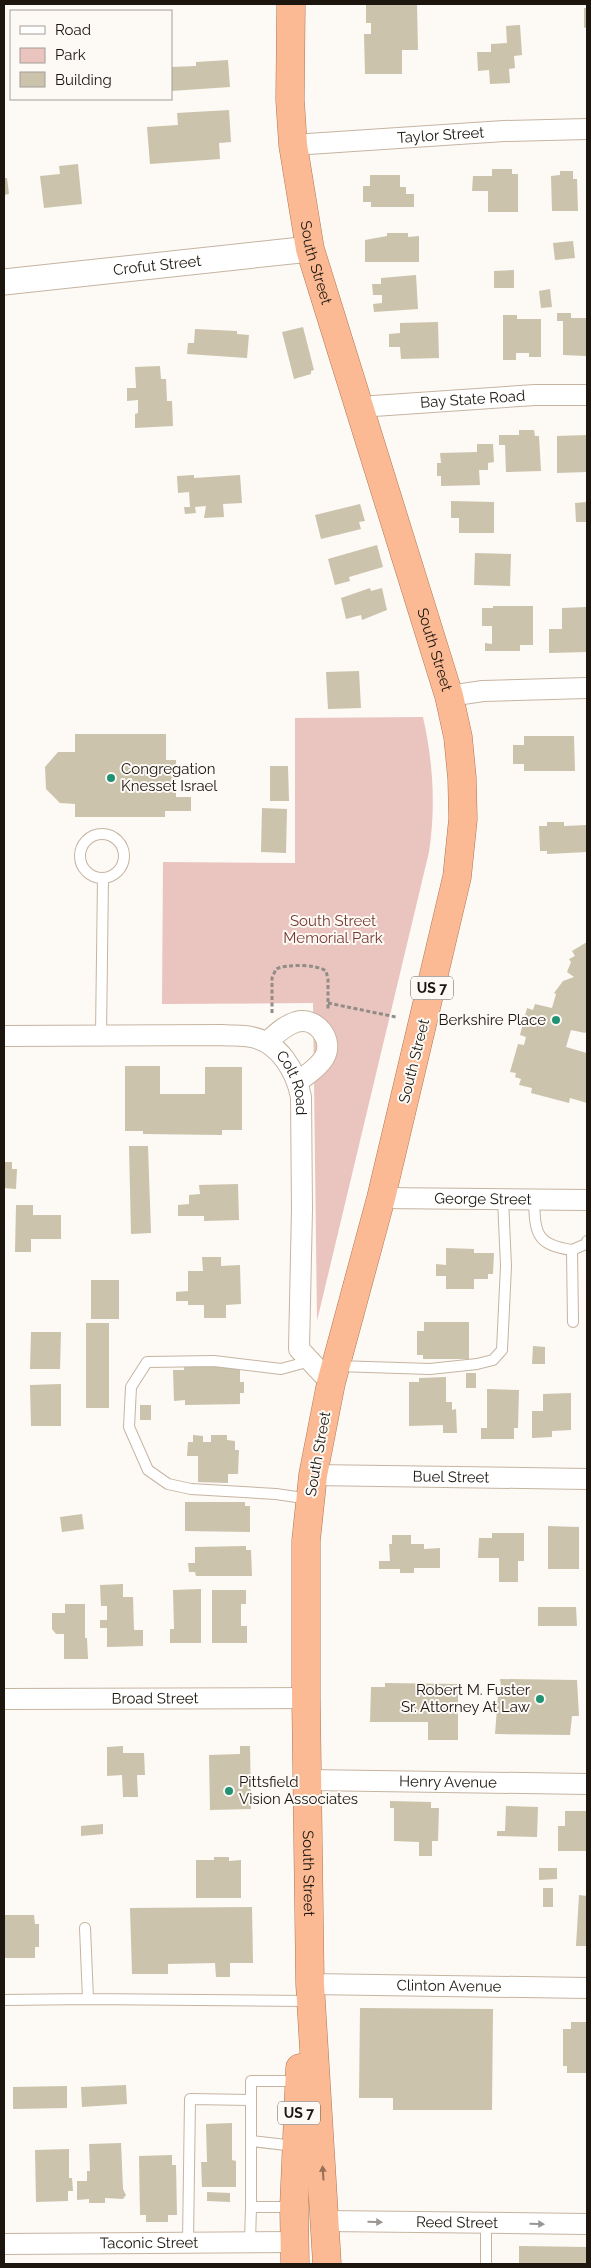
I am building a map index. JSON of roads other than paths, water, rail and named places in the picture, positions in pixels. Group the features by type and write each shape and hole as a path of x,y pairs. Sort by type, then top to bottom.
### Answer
{"highway":[{"name":"South Street","path":"291,4 290,100 293,146 310,249 450,696 458,737 463,819 457,877 381,1198 326,1370 306,1541 308,1992 326,2221 327,2264"},
{"name":"South Street","path":"295,2253 294,2207 299,2146 300,2081 308,1992"}],"street":[{"name":"Taylor Street","path":"293,146 504,131 587,129"},
{"name":"Crofut Street","path":"4,282 310,249"},
{"name":"Bay State Road","path":"359,408 535,395 587,395"},
{"path":"450,696 482,691 587,688"},
{"path":"272,1038 299,1021 310,1022 322,1030 327,1046 324,1058 298,1082"},
{"name":"Colt Road","path":"4,1036 223,1035 272,1038 298,1082 302,1136 300,1349 326,1370"},
{"name":"George Street","path":"381,1198 587,1200"},
{"name":"Buel Street","path":"312,1487 587,1479"},
{"name":"Broad Street","path":"4,1699 306,1698"},
{"name":"Henry Avenue","path":"308,1780 587,1784"},
{"name":"Clinton Avenue","path":"308,1992 587,1988"},
{"name":"Reed Street","path":"326,2221 587,2224"},
{"name":"Taconic Street","path":"4,2244 250,2242 295,2253"}],"lane":[{"path":"101,834 116,839 121,845 124,856 122,867 117,873 103,878 88,874 83,868 80,857 85,843 90,838 101,834"},
{"path":"101,1035 103,878"},
{"path":"312,1487 276,1494 191,1489 168,1484 148,1470 129,1427 131,1387 147,1362 214,1361 280,1369 326,1370 430,1369 477,1364 493,1360 502,1350 506,1266 503,1200"},
{"path":"534,1200 535,1227 541,1239 555,1248 572,1250 586,1244 587,1241"},
{"path":"572,1250 573,1322"},
{"path":"85,1928 88,1999"},
{"path":"4,2000 308,1992"},
{"path":"250,2242 251,2081 300,2081"},
{"path":"188,2242 190,2099 251,2100"},
{"path":"251,2141 299,2146"},
{"path":"251,2207 294,2207"},
{"path":"486,2223 486,2264"}],"place":[{"name":"Congregation Knesset Israel","path":"111,778"},
{"name":"Berkshire Place","path":"556,1020"},
{"name":"Robert M. Fuster Sr. Attorney At Law","path":"540,1699"},
{"name":"Pittsfield Vision Associates","path":"229,1791"}],"park label":[{"name":"South Street Memorial Park","path":"333,930"}]}
